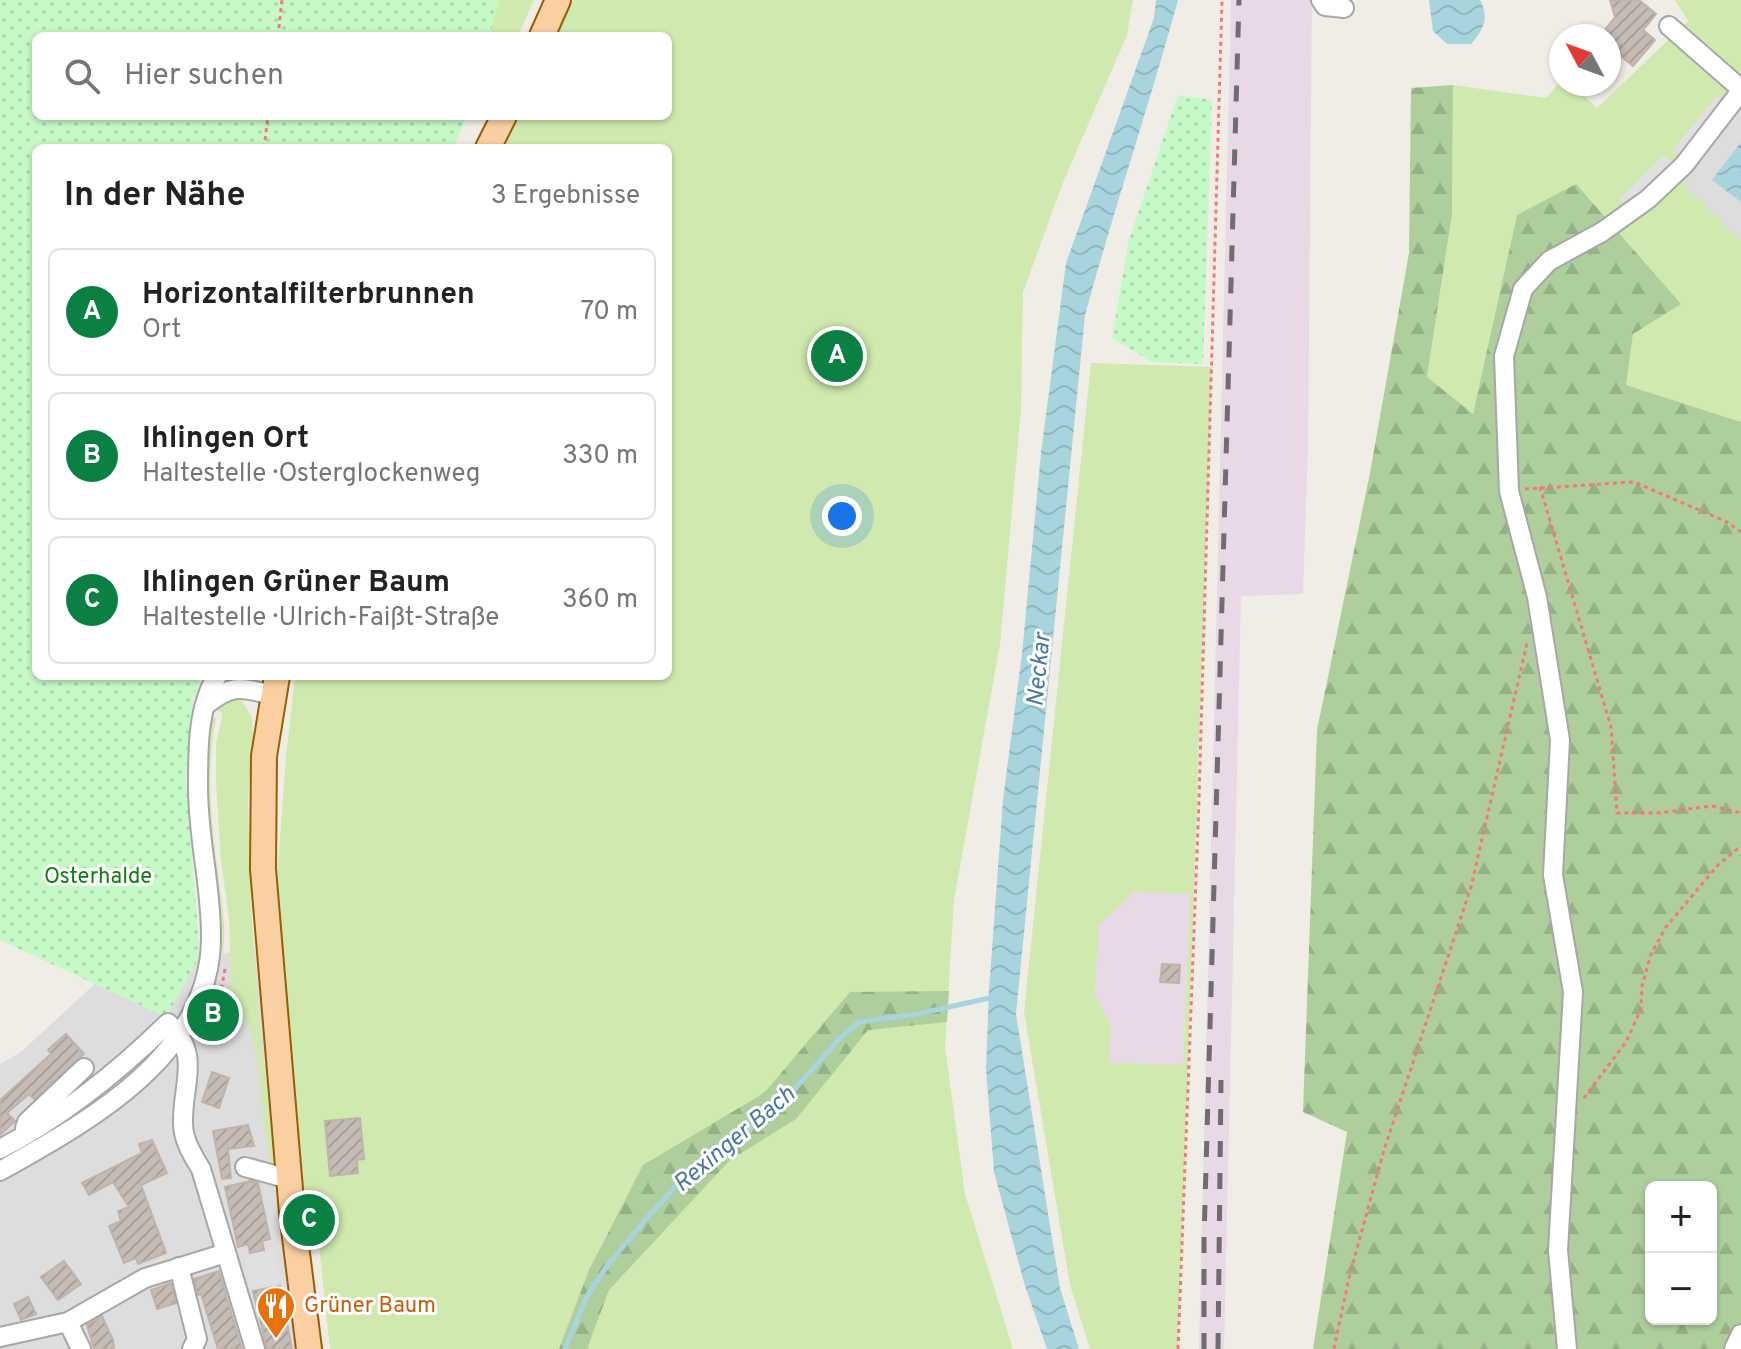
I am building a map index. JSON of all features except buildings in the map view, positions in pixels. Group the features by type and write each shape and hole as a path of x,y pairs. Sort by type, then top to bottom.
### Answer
{"main road":[{"path":"544,32 558,0"},
{"path":"490,144 502,120"},
{"path":"276,686 264,756 263,869 289,1179 309,1349"}],"street":[{"path":"1321,0 1325,6 1344,8"},
{"path":"1567,1349 1558,1250 1573,992 1553,875 1560,740 1537,597 1509,491 1504,356 1523,289 1549,261 1602,232 1648,199 1684,165 1741,90 1669,26"},
{"path":"0,1171 99,1110 138,1080 180,1035 199,1003 211,942 198,793 200,725 216,680"},
{"path":"207,704 222,692 235,688 276,686"},
{"path":"0,1149 85,1095 138,1053 168,1023 180,1035 189,1060 182,1125 188,1147 201,1169 255,1349"},
{"path":"21,1138 27,1122 84,1068"},
{"path":"245,1167 289,1179"},
{"path":"0,1337 68,1322 145,1278 226,1253"},
{"path":"179,1267 197,1339 192,1349"},
{"path":"68,1322 81,1349"},
{"path":"1734,1349 1741,1334"}],"path":[{"path":"278,32 282,0"},
{"path":"1178,1349 1199,800 1222,0"},
{"path":"264,144 268,120"},
{"path":"1509,491 1634,482 1727,522 1741,532"},
{"path":"1540,487 1611,727 1617,813 1658,813 1712,806 1741,813"},
{"path":"1334,1349 1349,1278 1384,1150 1471,887 1527,643"},
{"path":"1565,1123 1626,1042 1641,1009 1642,986 1651,954 1666,927 1718,865 1741,846"}],"shaded area":[{"path":"1231,0 1312,0 1308,448 1303,594 1241,596 1224,1349 1199,1349"},
{"path":"1716,96 1726,104 1683,159 1673,150"},
{"path":"1741,105 1741,241 1682,184"},
{"path":"1664,155 1677,165 1629,209 1620,198"},
{"path":"1134,892 1190,893 1183,1064 1109,1063 1111,1026 1095,996 1099,925"},
{"path":"255,949 298,1349 0,1349 0,1064 20,1053 113,967"},
{"path":"275,1250 280,1283 249,1288 244,1255"}],"green space":[{"name":"Osterhalde","path":"0,0 499,0 490,32 32,32 32,120 465,120 455,144 32,144 32,680 201,680 194,695 186,778 200,956 166,1017 0,940"},
{"path":"369,0 534,0 520,32 355,32"},
{"path":"573,0 1133,0 1127,35 1062,185 1023,292 1021,409 1000,644 954,900 945,1047 965,1194 1013,1349 330,1349 316,1218 304,1188 276,891 295,680 672,680 672,144 505,144 517,120 672,120 672,32 559,32"},
{"path":"1675,0 1741,0 1741,105 1682,183 1741,241 1741,422 1626,385 1633,334 1680,304 1517,215 1473,415 1427,377 1452,214 1453,85 1546,98 1549,95 1584,96 1597,108 1610,96 1621,96 1621,85 1688,21"},
{"path":"1453,85 1452,214 1427,377 1473,414 1517,215 1576,184 1681,304 1633,334 1626,385 1741,422 1741,1349 1313,1349 1347,1132 1303,1112 1317,730 1370,473 1409,253 1411,88"},
{"path":"1178,95 1212,100 1203,364 1152,362 1112,338 1129,240"},
{"path":"1091,363 1212,367 1178,1349 1090,1349 1070,1285 1024,1012","holes":["1134,892 1190,894 1183,1064 1109,1063 1111,1026 1095,995 1099,925"]},
{"path":"231,699 242,701 252,717 248,800 251,904 273,1165 265,1131 258,1064 249,1027 241,1015 225,1018 221,1007 231,984 229,919 221,861 216,784 216,744 223,713 216,710"},
{"path":"212,716 216,719 211,757 211,796 224,926 222,958 205,801 207,745"},
{"path":"949,991 947,1022 868,1030 796,1119 730,1160 609,1290 587,1349 559,1349 589,1270 643,1165 764,1093 850,992"}],"water":[{"name":"Neckar","path":"1156,0 1178,0 1085,315 1016,1014 1060,1288 1079,1349 1047,1349 1025,1286 994,1172 986,1069 1003,800 1022,654 1041,453 1066,263 1154,18"},
{"path":"1429,0 1480,0 1484,24 1471,44 1447,44 1433,31"},
{"path":"1741,142 1741,202 1712,180"}],"waterway":[{"name":"Rexinger Bach","path":"565,1349 587,1296 646,1219 684,1177 718,1148 773,1113 841,1037 859,1022 917,1014 994,997"}],"railway":[{"path":"1204,1349 1204,1239 1239,0"},
{"path":"1218,1349 1221,1080"}],"place":[{"name":"Horizontalfilterbrunnen","path":"837,356"},
{"name":"Ihlingen Ort","path":"213,1015"},
{"name":"Ihlingen Grüner Baum","path":"309,1220"},
{"name":"Grüner Baum","path":"276,1340"}]}
